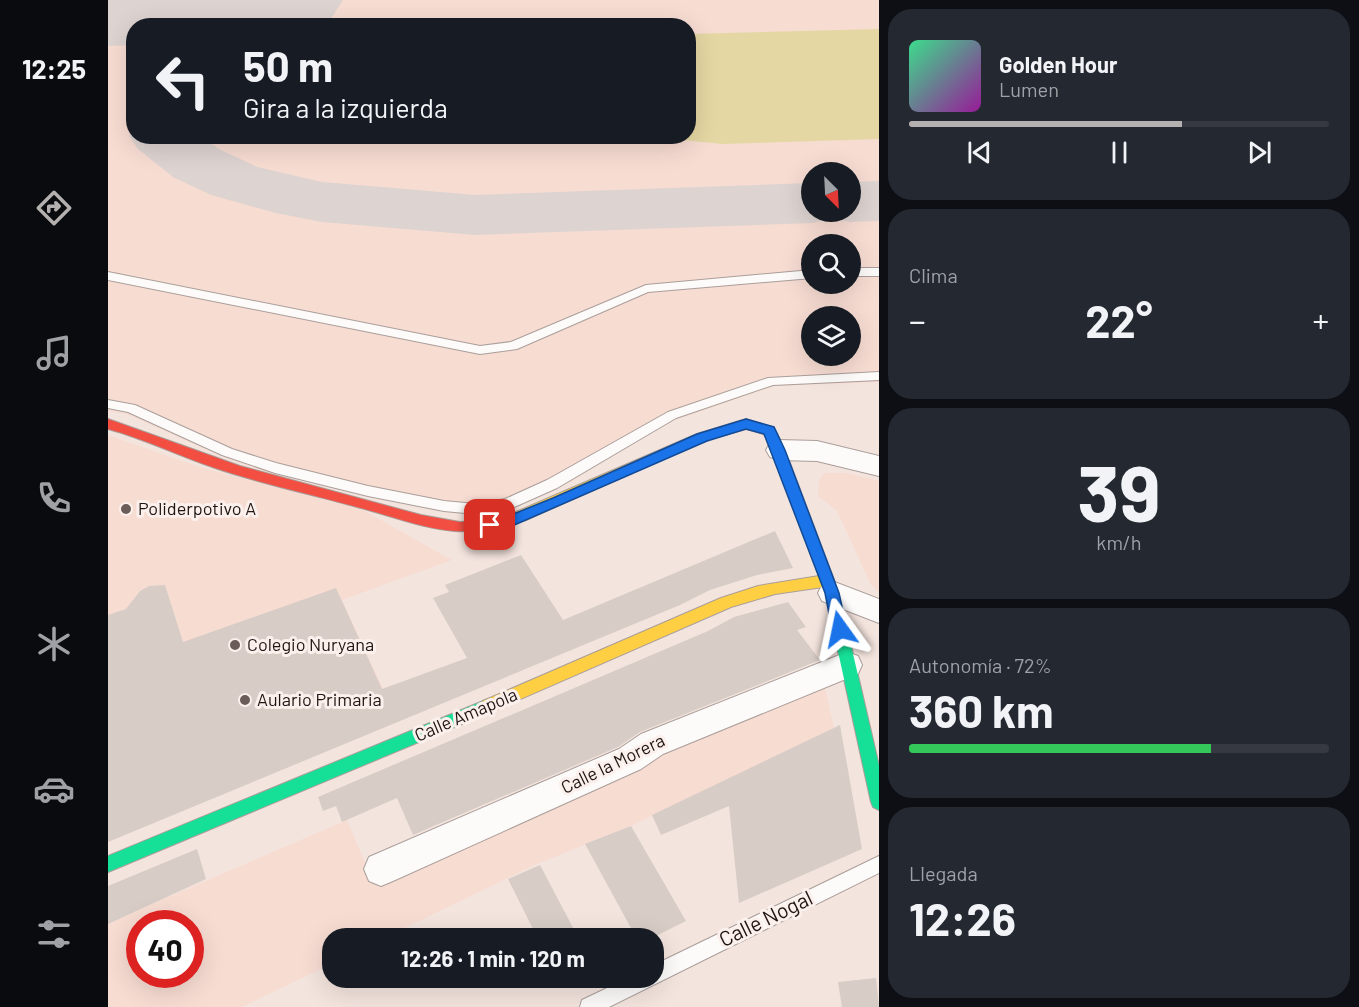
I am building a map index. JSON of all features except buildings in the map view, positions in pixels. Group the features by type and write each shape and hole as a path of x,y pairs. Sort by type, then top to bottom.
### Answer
{"street":[{"path":"108,424 135,430 218,465 457,530 507,522 702,437 746,424 774,440 879,466"},
{"path":"774,440 830,587 879,802"},
{"name":"Calle Amapola","path":"108,864 479,711 694,618 707,609 765,587 830,587"},
{"path":"830,587 879,611"},
{"name":"Calle la Morera","path":"381,868 630,759 652,744 848,665"}],"lane":[{"path":"861,272 879,272"},
{"path":"108,276 480,350 513,346 646,289 801,275"},
{"path":"108,404 131,408 227,452 275,468 368,491 444,506 476,508 507,504 552,484 672,415 772,381 879,376"},
{"name":"Calle Nogal","path":"664,970 879,864"},
{"path":"589,1007 628,988"}],"shaded area":[{"path":"108,0 879,0 879,382 774,386 667,423 570,482 503,511 472,514 436,511 273,474 231,460 126,414 108,411"},
{"path":"879,29 879,139 723,144 696,141 696,34"},
{"name":"Colegio Nuryana","path":"108,435 200,467 363,510 452,560 342,600 383,689 108,798"},
{"path":"824,473 847,473 879,481 879,592 871,585 837,511 818,496 819,480"},
{"path":"824,683 834,728 631,826 537,864 405,928 322,928 322,968 242,1007 108,1007 108,923 126,915 126,988 204,988 204,910 138,910 347,820 366,865"}],"taxiway":[{"path":"160,18 191,6 239,1"},
{"path":"171,144 196,163 234,181 276,193 322,202 476,215 801,203"},
{"path":"861,202 879,201"}],"runway":[{"path":"110,5 276,0"}],"traffic: fast":[{"path":"837,615 879,802"},
{"path":"108,864 488,706"}],"traffic: slow":[{"path":"521,516 702,437 746,424 769,431 779,450 832,593 837,615"},
{"path":"488,706 694,618 726,602 775,588 827,581"}],"traffic: jam":[{"path":"108,424 237,471 362,503 421,521 440,525 479,527 521,516"}],"place":[{"name":"Poliderpotivo A","path":"126,509"},
{"name":"Colegio Nuryana","path":"235,645"},
{"name":"Aulario Primaria","path":"245,700"}],"route":[{"path":"490,525 507,522 558,501 702,437 746,424 769,431 779,450 832,593 840,629"}]}
